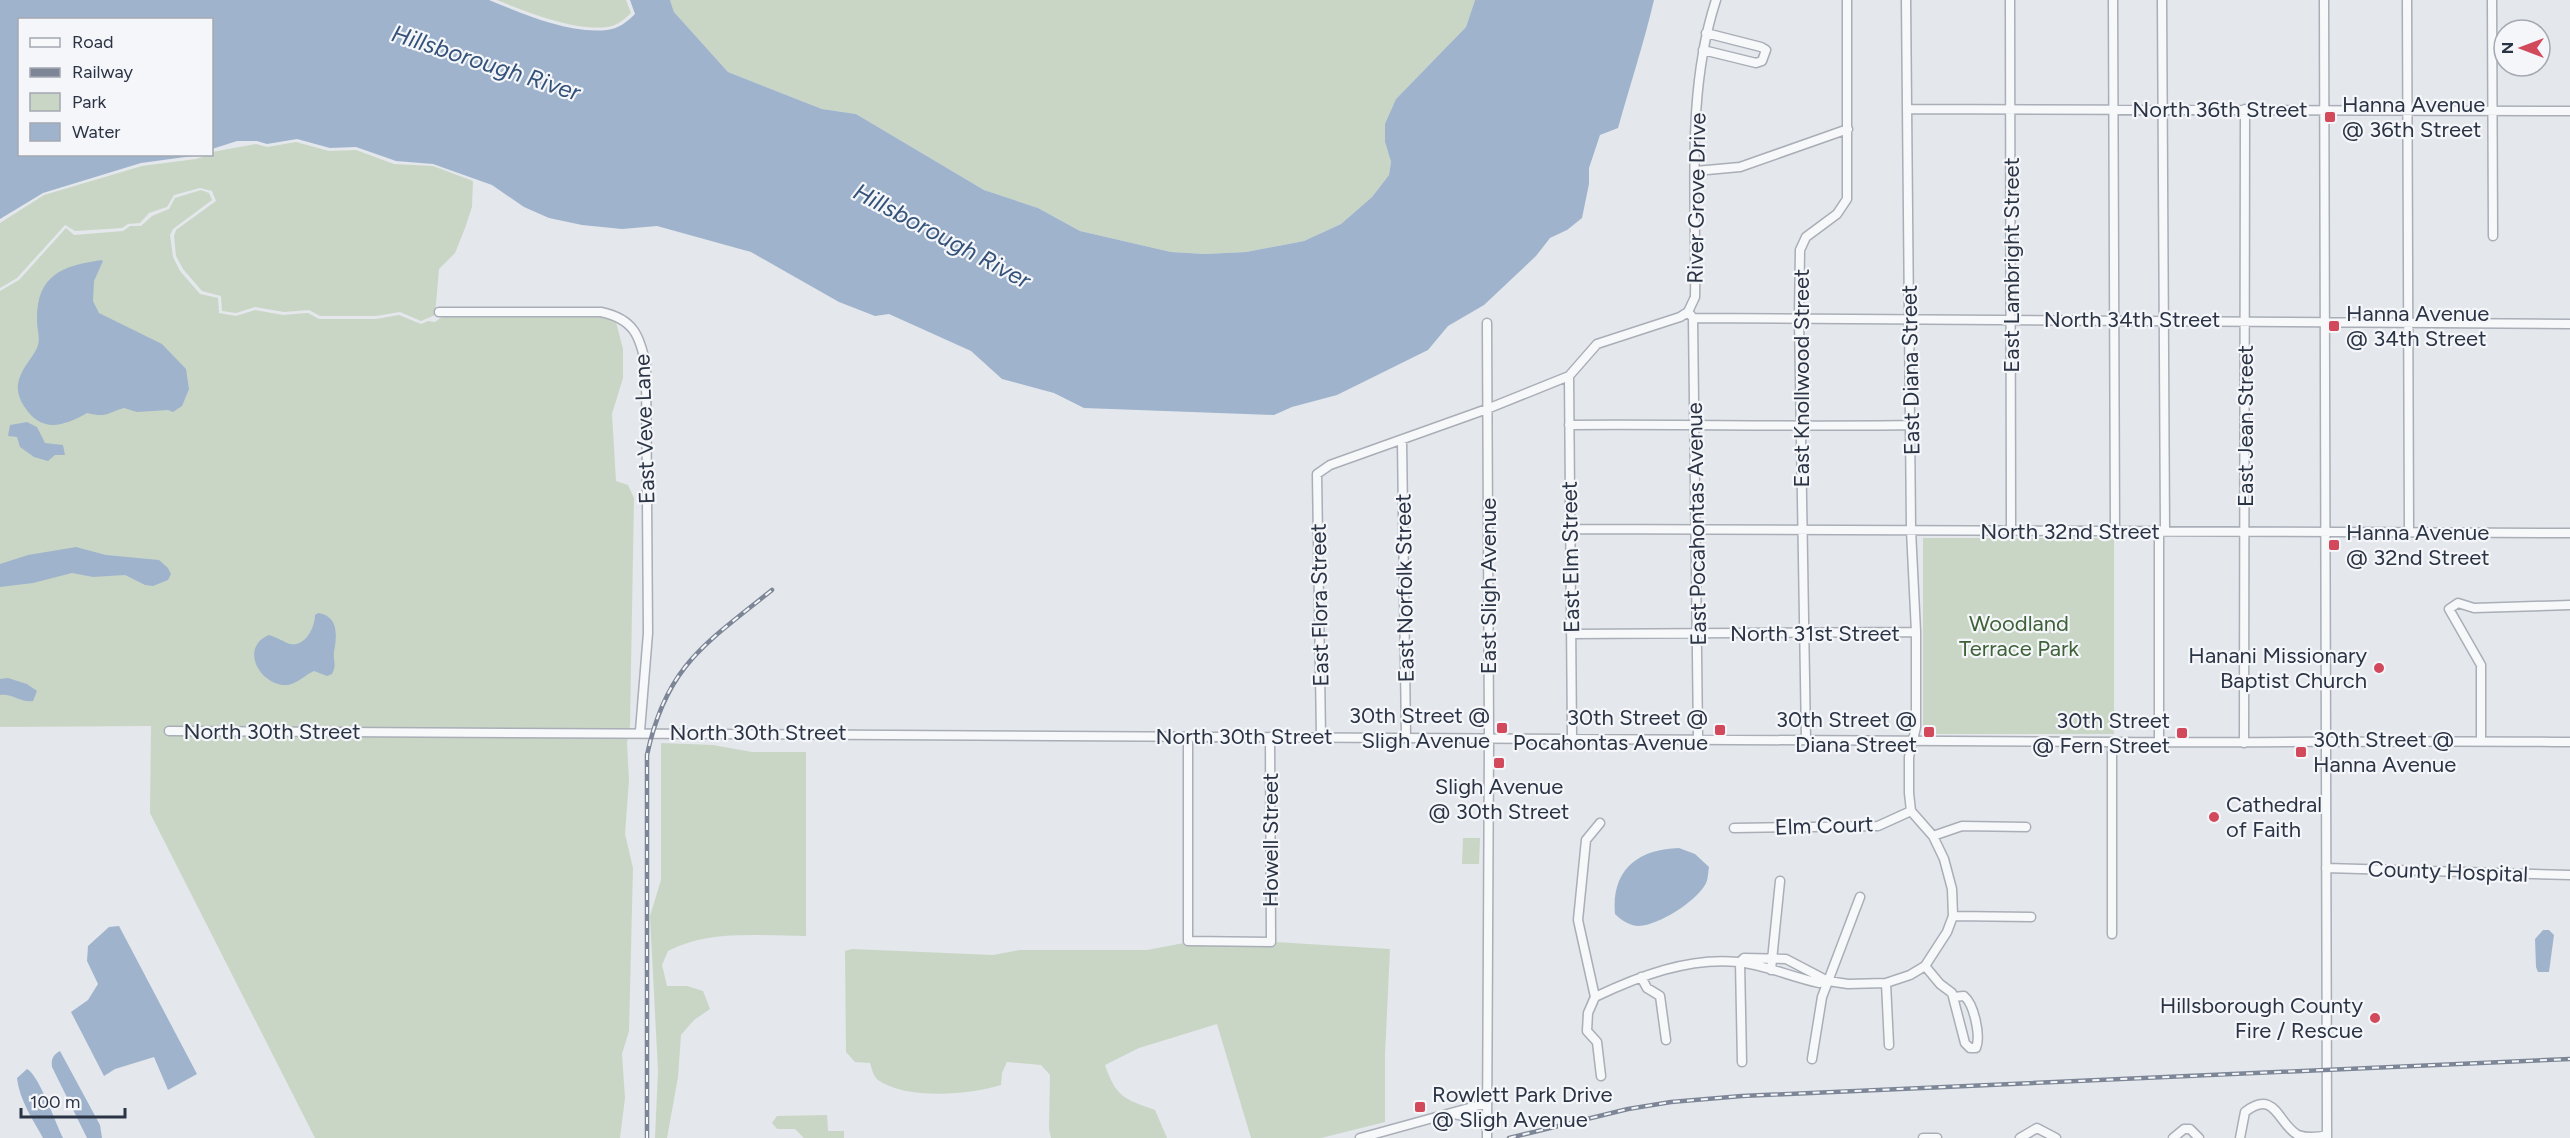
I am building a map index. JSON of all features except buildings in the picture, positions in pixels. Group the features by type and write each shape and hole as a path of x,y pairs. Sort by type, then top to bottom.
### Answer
{"street":[{"name":"River Grove Drive","path":"1317,474 1330,465 1487,409 1569,376 1597,344 1691,315 1695,297 1697,91 1706,33 1716,0"},
{"name":"East Knollwood Street","path":"1806,739 1799,318 1800,250 1806,237 1836,214 1848,199 1847,0"},
{"name":"East Diana Street","path":"1906,0 1911,531 1916,632 1916,728 1909,757 1911,811"},
{"name":"East Lambright Street","path":"2010,0 2011,531"},
{"path":"2113,0 2115,531"},
{"path":"2158,742 2164,320 2162,0"},
{"path":"2240,1138 2245,1112 2254,1105 2262,1104 2277,1110 2298,1135 2327,1137 2324,0"},
{"path":"2407,0 2409,532"},
{"path":"2492,0 2493,236"},
{"path":"1703,51 1756,63 1762,61 1765,56 1766,50 1761,47 1706,33"},
{"name":"North 36th Street","path":"1907,110 2570,111"},
{"name":"East Jean Street","path":"2244,743 2245,110"},
{"path":"1696,171 1740,167 1848,129"},
{"name":"East Veve Lane","path":"439,312 601,312 618,315 629,324 642,344 646,366 648,633 640,731"},
{"name":"North 34th Street","path":"1691,315 1799,318 2570,324"},
{"name":"East Pocahontas Avenue","path":"1691,315 1696,424 1698,738"},
{"name":"East Sligh Avenue","path":"1487,322 1489,738 1487,1138"},
{"name":"East Elm Street","path":"1569,376 1572,737"},
{"path":"1569,425 1696,424 1801,427 1910,425"},
{"name":"East Norfolk Street","path":"1402,440 1406,737"},
{"name":"East Flora Street","path":"1317,474 1321,737"},
{"name":"North 32nd Street","path":"1570,529 2570,533"},
{"path":"2481,741 2481,665 2449,609 2458,603 2474,608 2570,605"},
{"name":"North 31st Street","path":"1571,634 1916,632"},
{"name":"North 30th Street","path":"169,732 640,731 1188,737 1572,737 2244,743 2570,741"},
{"name":"Howell Street","path":"1188,737 1188,941 1270,942 1270,737"},
{"path":"2112,742 2112,934"},
{"path":"1595,997 1641,976 1699,963 1740,962 1819,983 1828,981 1848,984 1886,983 1910,975 1925,966 1947,932 1953,916 1952,889 1944,859 1933,836 1911,811"},
{"name":"Elm Court","path":"1734,828 1878,826 1911,811"},
{"path":"1600,823 1586,840 1578,920 1595,997 1588,1013 1587,1030 1597,1042 1601,1076"},
{"path":"1933,836 1962,826 2026,826"},
{"name":"County Hospital","path":"2326,868 2570,875"},
{"path":"1771,970 1780,882"},
{"path":"1812,1059 1822,997 1860,897"},
{"path":"1953,916 2031,917"},
{"path":"1742,1062 1740,962 1744,958 1773,957 1797,963 1828,981"},
{"path":"1925,966 1940,984 1952,993 1953,997 1965,1043 1970,1048 1976,1048 1977,1028 1967,998 1953,997"},
{"path":"1641,976 1647,988 1660,996 1666,1040"},
{"path":"1886,983 1889,1045"},
{"path":"1360,1138 1487,1103"},
{"path":"1448,1114 1474,1118 1487,1127"},
{"path":"2020,1138 2037,1128 2056,1138"},
{"path":"2173,1138 2184,1129 2190,1129 2199,1138"},
{"path":"1923,1138 1936,1138"}],"green space":[{"path":"497,0 626,0 631,13 620,22 610,26 580,26 551,20"},
{"path":"670,0 1475,0 1466,27 1396,99 1385,142 1391,162 1389,175 1372,197 1341,224 1304,241 1246,252 1205,254 1171,252 1080,231 1038,208 984,190 856,114 822,109 728,72 674,12"},
{"path":"296,142 329,151 356,150 394,164 433,166 473,181 472,207 465,228 455,253 439,269 435,315 421,321 400,312 376,316 320,316 309,310 284,312 255,307 236,313 222,311 221,296 202,291 183,269 176,256 174,236 176,230 216,201 212,191 200,188 174,195 167,207 149,213 140,223 128,224 122,228 75,231 65,225 17,278 0,288 0,223 44,195 142,166 213,156 213,152 256,144 267,147"},
{"path":"201,190 209,193 212,200 173,229 170,235 173,257 180,271 200,294 218,298 219,313 236,316 255,310 283,315 308,313 319,319 376,319 399,315 421,324 428,321 435,322 446,314 599,317 616,322 623,349 623,378 612,414 616,481 628,485 634,498 630,725 627,743 629,780 625,834 633,868 629,1031 622,1054 625,1098 620,1138 315,1138 150,813 151,726 0,727 0,291 19,280 66,228 74,235 123,231 130,226 141,226 152,216 169,209 175,198"},
{"name":"Woodland Terrace Park","path":"1923,538 2114,538 2114,734 1923,734"},
{"path":"661,743 713,745 752,752 806,752 806,936 736,935 701,939 668,951 662,965 667,986 687,986 703,991 710,1009 694,1020 681,1035 678,1077 667,1138 655,1138 658,1071 650,916 661,880"},
{"path":"1463,838 1480,838 1479,864 1462,864"},
{"path":"1275,942 1390,949 1385,1055 1385,1122 1321,1138 1251,1138 1217,1024 1139,1048 1105,1065 1113,1084 1122,1095 1155,1110 1167,1138 1051,1138 1049,1129 1050,1075 1041,1065 1007,1062 1002,1073 1001,1085 955,1093 921,1093 905,1091 878,1080 870,1063 855,1062 846,1052 845,951 852,949 993,955 1020,950 1147,950 1184,943 1274,946"},
{"path":"827,1115 828,1131 844,1131 844,1138 804,1138 795,1129 777,1129 772,1123 777,1116"}],"water":[{"name":"Hillsborough River","path":"0,0 489,0 546,22 592,30 619,27 629,20 635,14 630,0 670,0 674,12 728,72 822,109 856,114 984,190 1038,208 1080,231 1171,252 1205,254 1246,252 1304,241 1341,224 1372,197 1389,175 1391,162 1385,142 1385,124 1396,99 1466,27 1475,0 1654,0 1618,128 1600,135 1589,168 1589,184 1582,218 1567,230 1550,238 1536,256 1484,305 1448,326 1428,350 1337,395 1292,407 1274,415 1084,408 1054,393 1002,379 971,351 889,314 875,316 839,302 751,252 657,226 622,229 582,225 549,218 524,207 492,185 433,164 396,161 356,147 330,148 297,139 267,144 257,141 237,141 213,149 213,18 18,18 18,156 193,156 141,163 43,193 0,219"},
{"path":"103,261 94,281 93,301 99,313 162,344 186,369 189,389 182,406 173,412 168,410 137,412 124,408 103,415 87,413 61,424 45,424 31,415 24,406 18,387 21,374 38,345 37,321 41,293 47,283 63,270"},
{"path":"27,422 37,427 45,443 63,445 65,455 55,455 48,461 34,457 20,447 17,437 8,436 10,425"},
{"path":"76,547 106,555 159,560 171,574 168,580 153,586 145,585 125,575 93,577 72,573 33,583 0,587 0,564 28,555"},
{"path":"318,613 330,618 335,628 335,665 332,674 327,676 314,671 288,685 269,680 257,666 254,657 255,649 260,641 269,635 287,643 299,643 311,631 315,615"},
{"path":"8,678 27,684 37,691 33,701 0,695 0,679"},
{"path":"1679,848 1695,854 1709,867 1707,881 1700,892 1676,912 1647,925 1632,925 1617,916 1615,899 1618,885 1630,865 1651,853"},
{"path":"119,926 197,1074 168,1090 154,1057 115,1069 104,1076 71,1012 88,1000 98,984 87,961 88,946 109,927"},
{"path":"2543,930 2549,930 2554,935 2549,972 2538,972 2536,967 2535,939"},
{"path":"60,1051 100,1125 102,1138 87,1138 52,1067 53,1058"},
{"path":"27,1069 37,1080 63,1138 43,1138 31,1117 20,1094 17,1078"}],"railway":[{"path":"647,1138 647,755 665,699 691,659 708,642 772,590"},
{"path":"1509,1138 1628,1109 1671,1102 1742,1096 2570,1059"}],"place":[{"name":"Hanna Avenue @ 36th Street","path":"2330,117"},
{"name":"Hanna Avenue @ 34th Street","path":"2334,326"},
{"name":"Hanna Avenue @ 32nd Street","path":"2334,545"},
{"name":"Hanani Missionary Baptist Church","path":"2379,668"},
{"name":"30th Street @ Sligh Avenue","path":"1502,728"},
{"name":"30th Street @ Pocahontas Avenue","path":"1720,730"},
{"name":"30th Street @ Diana Street","path":"1929,732"},
{"name":"30th Street @ Fern Street","path":"2182,733"},
{"name":"30th Street @ Hanna Avenue","path":"2301,752"},
{"name":"Sligh Avenue @ 30th Street","path":"1499,763"},
{"name":"Cathedral of Faith","path":"2214,817"},
{"name":"Hillsborough County Fire / Rescue","path":"2375,1018"},
{"name":"Rowlett Park Drive @ Sligh Avenue","path":"1420,1107"}]}
